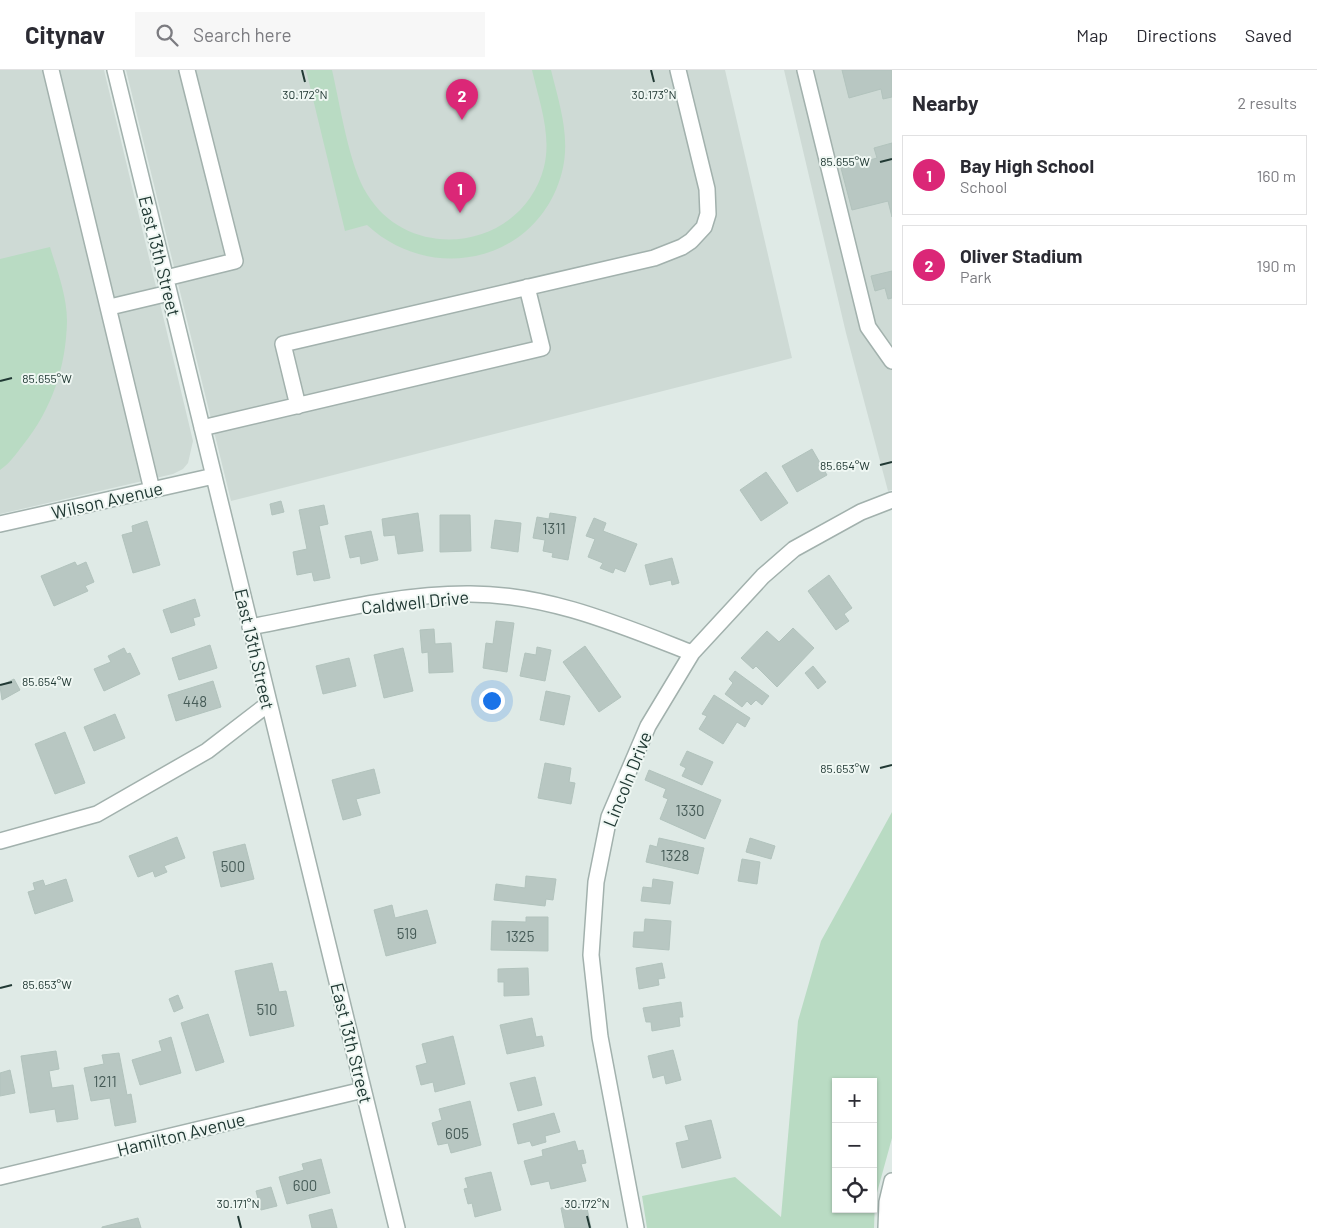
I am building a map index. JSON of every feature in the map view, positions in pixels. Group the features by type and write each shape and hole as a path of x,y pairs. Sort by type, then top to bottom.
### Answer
{"street":[{"path":"51,70 110,307 152,490"},
{"name":"East 13th Street","path":"115,70 268,704 398,1228"},
{"path":"166,278 235,261 187,70"},
{"path":"298,406 283,344 670,252 691,241 704,227 708,214 707,189 678,70"},
{"path":"806,70 868,327 892,361"},
{"path":"202,428 542,348 527,287"},
{"path":"110,307 169,293"},
{"name":"Wilson Avenue","path":"0,524 214,476"},
{"name":"Lincoln Drive","path":"636,1228 600,1037 591,955 596,882 609,816 648,726 692,653 763,576 794,549 861,512 892,500"},
{"name":"Caldwell Drive","path":"250,627 401,600 467,594 537,601 589,614 692,653"},
{"path":"0,840 97,814 207,751 268,704"},
{"name":"Hamilton Avenue","path":"0,1177 363,1090"},
{"path":"886,1228 887,1202 892,1181"}],"shaded area":[{"path":"0,70 104,70 193,441 188,463 183,469 173,474 0,514"},
{"path":"126,70 725,70 792,358 231,501"},
{"path":"784,70 892,70 892,490 888,491 846,333"}],"green space":[{"path":"306,70 332,70 350,151 355,168 367,194 386,217 410,232 437,239 464,238 490,231 514,216 532,195 544,167 546,130 532,70 551,70 563,120 565,146 562,172 550,202 531,226 508,244 481,255 452,259 422,255 393,244 367,225 345,231"},
{"path":"50,247 61,283 67,312 64,355 55,387 42,417 15,455 0,470 0,259"},
{"path":"892,812 892,1138 877,1193 877,1078 832,1078 832,1213 875,1213 874,1228 647,1228 642,1196 735,1177 781,1217 798,1021 821,941"}],"building":[{"path":"842,70 892,70 892,97 883,99 881,89 849,98"},
{"path":"892,143 892,217 888,201 852,210 841,168 877,158 874,148"},
{"path":"892,271 892,298 888,299 885,288 875,291 871,276"},
{"path":"812,449 827,475 797,492 782,466"},
{"path":"766,472 788,503 761,521 740,490"},
{"path":"281,501 284,512 272,515 270,504"},
{"path":"324,505 328,524 319,526 330,578 314,581 312,572 297,575 293,552 307,549 299,510"},
{"path":"418,513 423,551 398,554 395,535 384,536 382,519"},
{"path":"550,513 576,517 568,560 552,557 553,553 543,551 545,540 533,538 537,517 549,519"},
{"path":"440,515 470,515 471,551 440,552"},
{"path":"594,518 606,523 603,531 637,544 625,572 615,568 613,573 600,568 603,563 588,557 595,539 586,536"},
{"path":"495,520 521,523 518,552 491,548"},
{"path":"147,521 160,565 133,573 122,535 133,532 132,526"},
{"path":"371,531 378,560 361,564 360,556 350,558 345,536"},
{"path":"672,558 679,583 672,585 671,580 650,585 645,565"},
{"path":"75,562 77,566 86,562 94,582 85,586 88,591 54,606 41,576"},
{"path":"829,575 852,608 844,614 849,621 836,630 808,591"},
{"path":"195,599 200,616 193,618 195,625 171,633 163,610"},
{"path":"496,621 514,623 507,672 483,668 486,643 493,644"},
{"path":"793,628 814,648 777,687 756,666 753,669 741,658 767,631 779,642"},
{"path":"434,629 435,644 451,643 453,672 429,673 428,652 422,653 420,630"},
{"path":"210,645 217,668 179,680 172,658"},
{"path":"585,646 621,697 599,712 563,662"},
{"path":"537,647 551,650 545,681 520,676 525,653 536,655"},
{"path":"124,648 127,654 130,653 140,674 104,691 94,669 111,662 108,656"},
{"path":"403,648 413,691 384,698 374,655"},
{"path":"349,658 356,686 323,694 316,666"},
{"path":"813,666 826,682 818,689 805,673"},
{"path":"735,671 769,696 762,705 756,700 751,705 747,701 742,707 725,694 733,683 729,679"},
{"path":"14,679 20,690 2,700 0,686"},
{"path":"213,681 221,707 176,721 168,695"},
{"path":"546,691 570,696 564,725 540,720"},
{"path":"714,695 750,718 745,727 737,722 723,744 699,729 707,716 702,714"},
{"path":"115,714 125,738 94,751 84,727"},
{"path":"65,732 85,783 55,794 35,744"},
{"path":"687,751 713,762 702,785 682,776 686,768 680,765"},
{"path":"545,763 571,768 569,782 575,783 571,804 538,798"},
{"path":"374,769 380,793 356,799 361,815 343,820 332,780"},
{"path":"649,770 721,800 705,839 660,819 668,799 663,797 666,789 645,780"},
{"path":"177,837 185,858 164,866 167,872 155,877 153,871 138,877 129,856"},
{"path":"659,838 704,848 698,874 646,862 650,845 657,847"},
{"path":"750,838 775,846 771,859 746,852"},
{"path":"245,844 254,879 221,887 213,852"},
{"path":"742,859 760,862 757,884 738,881"},
{"path":"526,876 556,879 553,900 546,899 545,906 494,900 496,884 525,888"},
{"path":"66,879 73,901 35,914 28,892 35,890 33,883 43,880 45,886"},
{"path":"653,879 673,882 670,904 641,901 643,887 652,888"},
{"path":"392,905 395,918 427,910 436,943 386,956 374,910"},
{"path":"526,917 548,917 548,951 491,950 492,921 526,922"},
{"path":"645,919 671,921 669,950 633,947 634,932 644,932"},
{"path":"272,963 279,992 286,991 294,1026 250,1036 235,971"},
{"path":"662,963 665,978 658,979 659,985 639,989 636,968"},
{"path":"528,968 529,995 504,996 504,982 498,982 498,969"},
{"path":"178,995 183,1008 174,1012 169,999"},
{"path":"681,1002 683,1017 679,1017 680,1026 652,1031 651,1022 646,1022 643,1008"},
{"path":"208,1014 224,1062 196,1071 181,1023"},
{"path":"532,1018 536,1037 542,1036 544,1046 507,1054 500,1025"},
{"path":"453,1036 465,1084 435,1092 433,1082 421,1085 416,1066 427,1063 422,1044"},
{"path":"171,1037 181,1073 140,1085 132,1060 162,1051 159,1041"},
{"path":"673,1050 681,1080 666,1084 664,1075 653,1078 648,1056"},
{"path":"56,1051 59,1069 49,1071 52,1088 73,1085 78,1119 57,1122 55,1109 30,1113 21,1056"},
{"path":"119,1053 127,1095 131,1094 136,1122 115,1126 110,1098 91,1101 84,1068 104,1064 102,1055"},
{"path":"10,1070 15,1093 0,1096 0,1073"},
{"path":"535,1077 542,1105 518,1111 510,1083"},
{"path":"470,1101 481,1145 451,1153 448,1143 438,1145 432,1123 442,1120 439,1109"},
{"path":"554,1113 560,1132 545,1136 546,1142 532,1146 530,1141 518,1144 513,1124"},
{"path":"711,1120 721,1158 682,1168 676,1143 689,1140 685,1126"},
{"path":"575,1141 578,1151 583,1150 586,1163 581,1164 586,1181 551,1189 549,1181 531,1185 524,1161 543,1156 542,1150"},
{"path":"321,1159 330,1193 287,1204 279,1177 304,1170 302,1164"},
{"path":"491,1172 501,1210 475,1217 472,1203 468,1204 464,1189 468,1188 465,1178"},
{"path":"271,1187 277,1206 261,1210 256,1191"},
{"path":"586,1203 591,1228 565,1228 561,1208"},
{"path":"332,1209 337,1228 312,1228 309,1215"},
{"path":"138,1218 141,1228 102,1228 102,1227"}],"place":[{"name":"Oliver Stadium","path":"462,120"},
{"name":"Bay High School","path":"460,213"}]}
